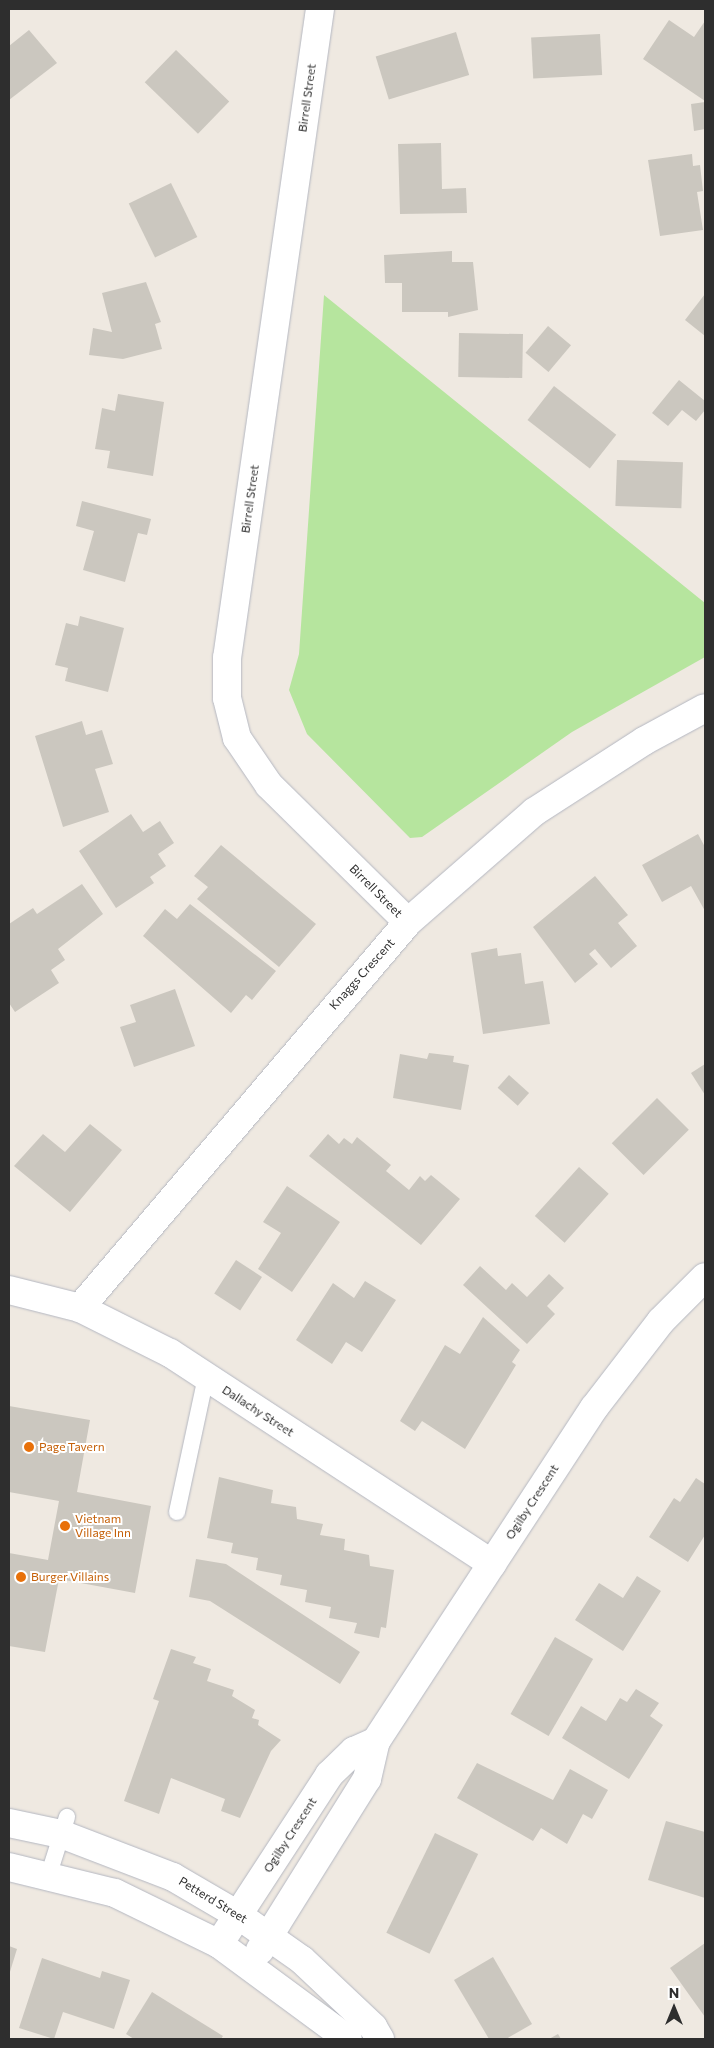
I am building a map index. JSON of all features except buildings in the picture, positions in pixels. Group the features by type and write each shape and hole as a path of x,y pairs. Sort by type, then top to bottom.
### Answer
{"street":[{"name":"Birrell Street","path":"320,9 227,658 227,698 240,744 269,785 408,922"},
{"name":"Knaggs Crescent","path":"80,1308 408,922 534,812 644,741 705,708"},
{"name":"Ogilby Crescent","path":"251,1964 367,1779 376,1741 594,1408 661,1321 705,1276"},
{"name":"Dallachy Street","path":"9,1290 80,1308 119,1325 206,1377 492,1564"},
{"name":"Ogilby Crescent","path":"219,1944 329,1775 354,1751 376,1741"},
{"name":"Petterd Street","path":"9,1823 64,1826 173,1877 270,1935 360,2014 380,2039"},
{"path":"9,1867 48,1874 114,1893 219,1944 251,1964 348,2039"}],"lane":[{"path":"177,1512 206,1377"},
{"path":"48,1874 64,1826"}],"green space":[{"path":"324,295 705,603 705,657 572,732 422,837 410,838 307,734 289,690 299,654"}],"place":[{"name":"Page Tavern","path":"29,1447"},
{"name":"Vietnam Village Inn","path":"65,1526"},
{"name":"Burger Villains","path":"21,1577"}]}
